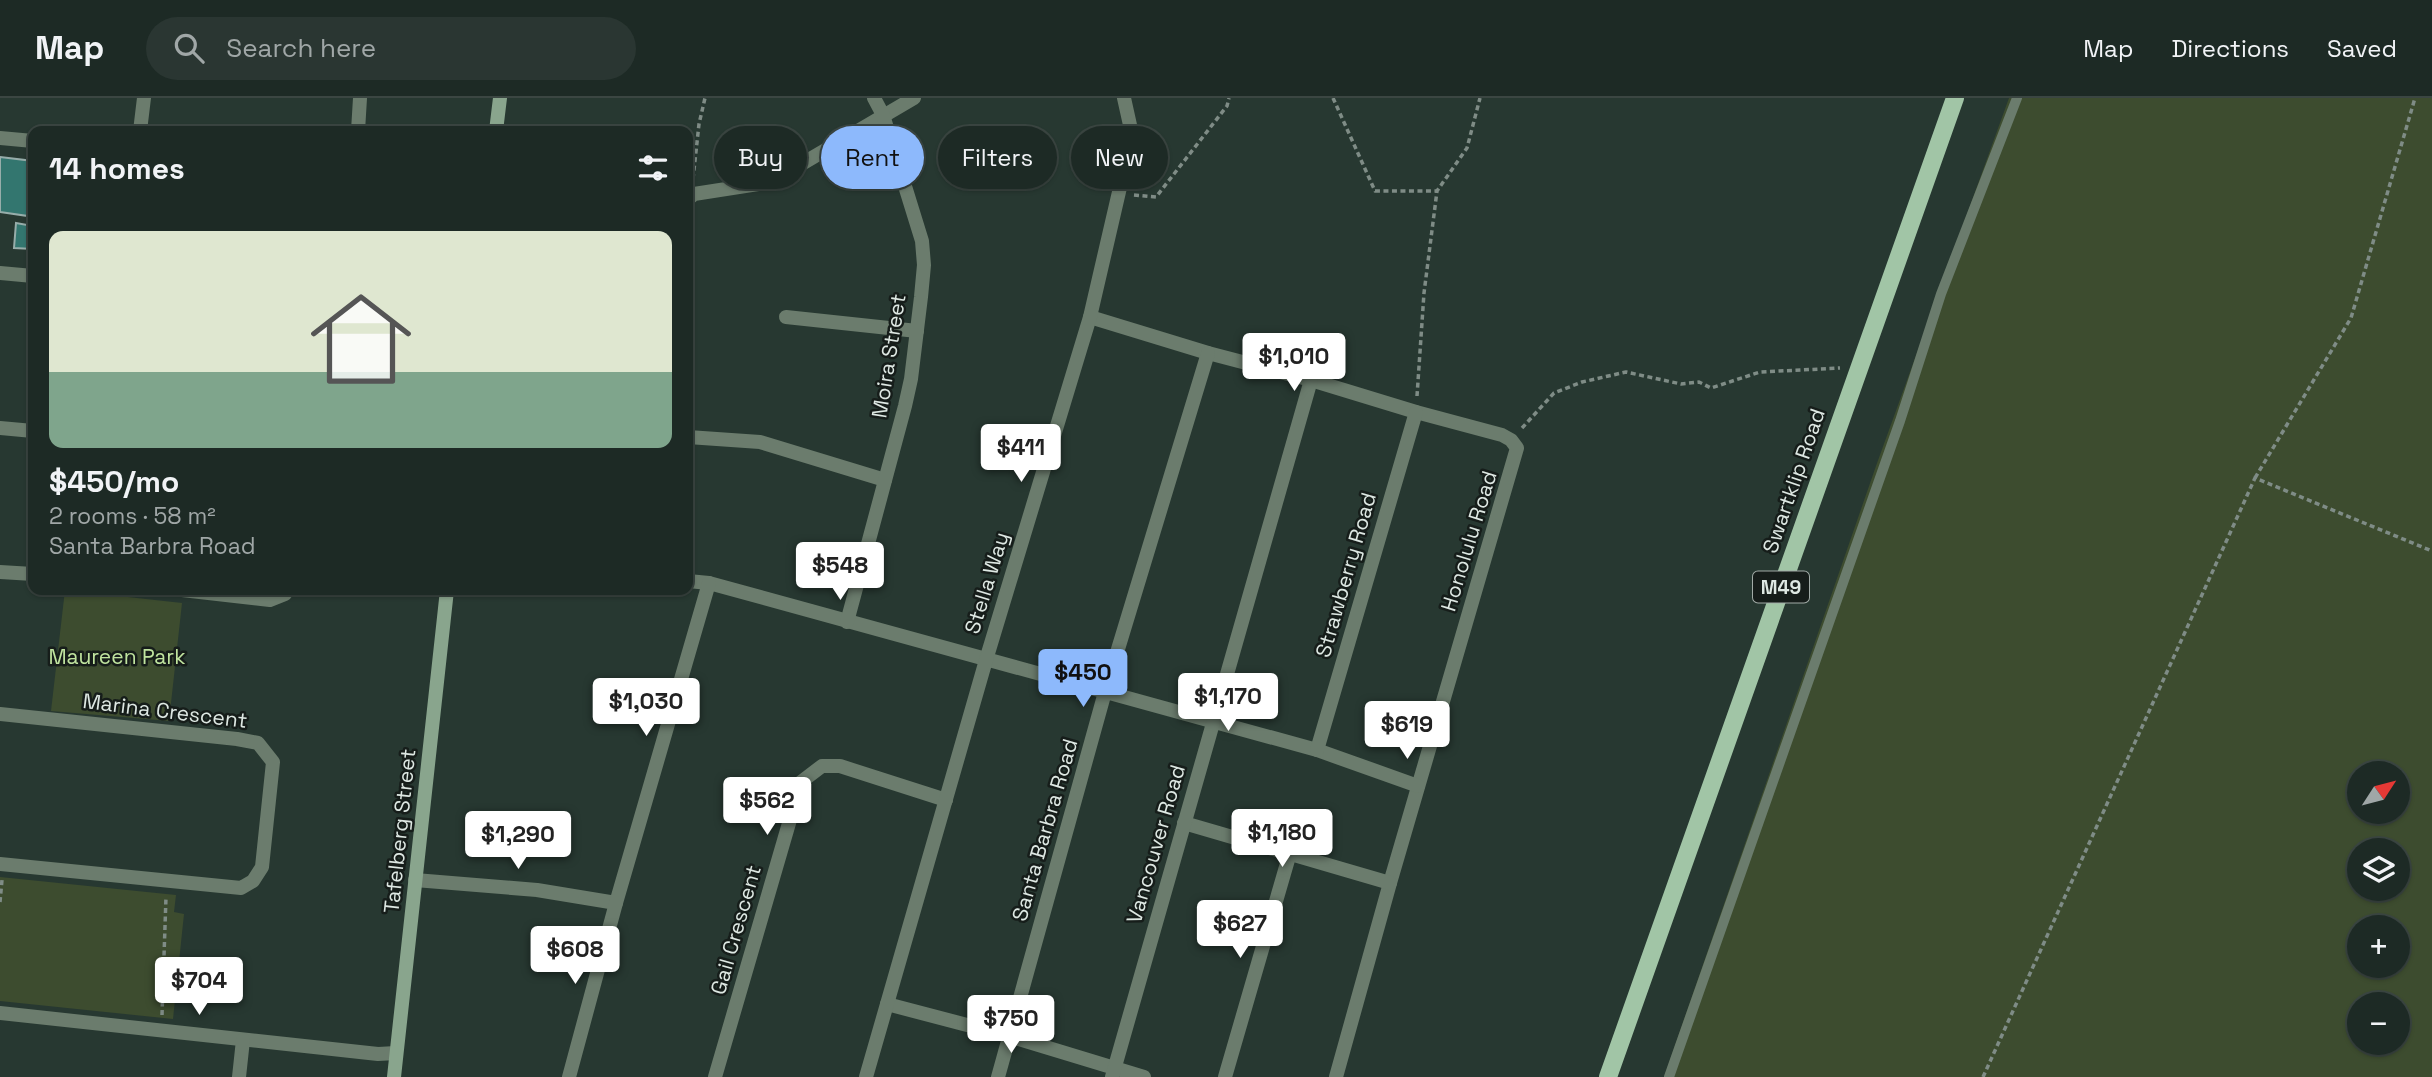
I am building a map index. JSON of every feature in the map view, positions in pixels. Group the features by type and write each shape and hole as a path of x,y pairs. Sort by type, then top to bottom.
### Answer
{"main road":[{"name":"Swartklip Road","path":"1608,1077 1955,98"}],"street":[{"path":"141,126 144,98"},
{"path":"358,126 360,98"},
{"path":"497,126 500,98"},
{"name":"Moira Street","path":"847,622 909,390 924,265 922,241 883,115 874,98"},
{"path":"693,197 771,182 914,98"},
{"name":"Stella Way","path":"866,1077 986,660 1090,317 1128,153 1130,125 1124,98"},
{"path":"0,138 28,141"},
{"path":"0,273 28,276"},
{"path":"786,317 917,331"},
{"path":"1090,317 1208,353 1502,435 1511,440"},
{"name":"Santa Barbra Road","path":"998,1077 1105,692 1208,353"},
{"name":"Vancouver Road","path":"1113,1073 1311,380"},
{"name":"Strawberry Road","path":"1317,750 1416,412"},
{"path":"0,428 28,431"},
{"path":"693,437 760,443 885,480"},
{"name":"Honolulu Road","path":"1336,1077 1418,786 1517,453 1511,440"},
{"path":"0,572 28,575"},
{"path":"693,581 709,583 1317,750 1418,786"},
{"path":"569,1077 616,903 709,583"},
{"path":"226,595 270,600 282,595"},
{"name":"Tafelberg Street","path":"394,1077 446,595"},
{"name":"Marina Crescent","path":"0,714 237,739 258,743 273,762 262,867 253,881 241,888 2,864"},
{"name":"Gail Crescent","path":"715,1077 802,782 822,766 840,766 946,800"},
{"path":"1184,823 1390,883"},
{"path":"1225,1077 1290,853"},
{"path":"415,880 537,890 616,903"},
{"path":"887,1004 1009,1036 1113,1073 1143,1077"},
{"path":"0,1013 378,1054 396,1053"},
{"path":"239,1077 243,1040"}],"lane":[{"path":"1669,1077 1900,421 1941,294 2017,98"}],"path":[{"path":"693,165 705,98"},
{"path":"1118,194 1156,197 1227,106 1229,98"},
{"path":"1334,98 1375,191 1437,191"},
{"path":"1416,412 1424,293 1437,191 1467,148 1480,98"},
{"path":"1983,1077 2255,478 2351,318 2415,98"},
{"path":"1511,440 1555,393 1582,382 1626,372 1681,384 1699,382 1711,388 1759,372 1838,367 1856,373"},
{"path":"2255,478 2432,551"},
{"path":"0,902 2,864"},
{"path":"162,1020 167,881"}],"green space":[{"path":"2009,98 2432,98 2432,1077 1664,1077 1876,466"},
{"name":"Maureen Park","path":"64,595 110,595 182,603 169,721 51,711"},
{"path":"0,877 176,895 174,912 184,914 173,1019 0,1001"}],"building":[{"path":"0,157 28,160 28,216 0,212"},
{"path":"16,223 28,225 28,249 14,248"}]}
